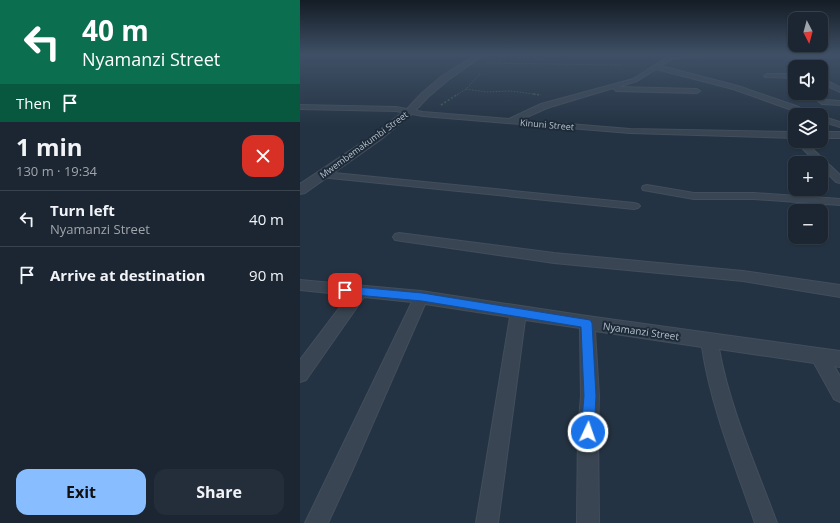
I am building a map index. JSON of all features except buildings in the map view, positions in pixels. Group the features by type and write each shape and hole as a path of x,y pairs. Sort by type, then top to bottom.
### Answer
{"street":[{"name":"Mwembemakumbi Street","path":"300,190 376,138 410,111 425,95 445,78"},
{"path":"509,122 544,106 637,78"},
{"path":"709,78 794,108"},
{"path":"828,83 839,88"},
{"path":"608,88 697,91"},
{"path":"822,100 825,102 840,103"},
{"name":"Kinuni Street","path":"300,107 389,109 423,114 509,122 638,131 788,137"},
{"path":"828,121 840,125"},
{"path":"828,135 840,135"},
{"path":"807,148 840,180"},
{"path":"324,174 634,206"},
{"path":"647,188 694,196 754,196 840,202"},
{"path":"399,237 554,258 743,276 840,291"},
{"name":"Nyamanzi Street","path":"300,286 422,297 518,313 840,359"},
{"path":"300,374 360,292"},
{"path":"316,523 422,297"},
{"path":"487,523 518,313"},
{"path":"586,323 590,396 588,432 588,523"},
{"path":"709,340 715,376 724,405 766,523"},
{"path":"818,355 840,393"}],"path":[{"path":"423,114 440,106 466,89 476,78"},
{"path":"466,89 486,92 511,91 565,100"}],"route":[{"path":"345,290 422,297 586,323 590,369 588,432"}]}
